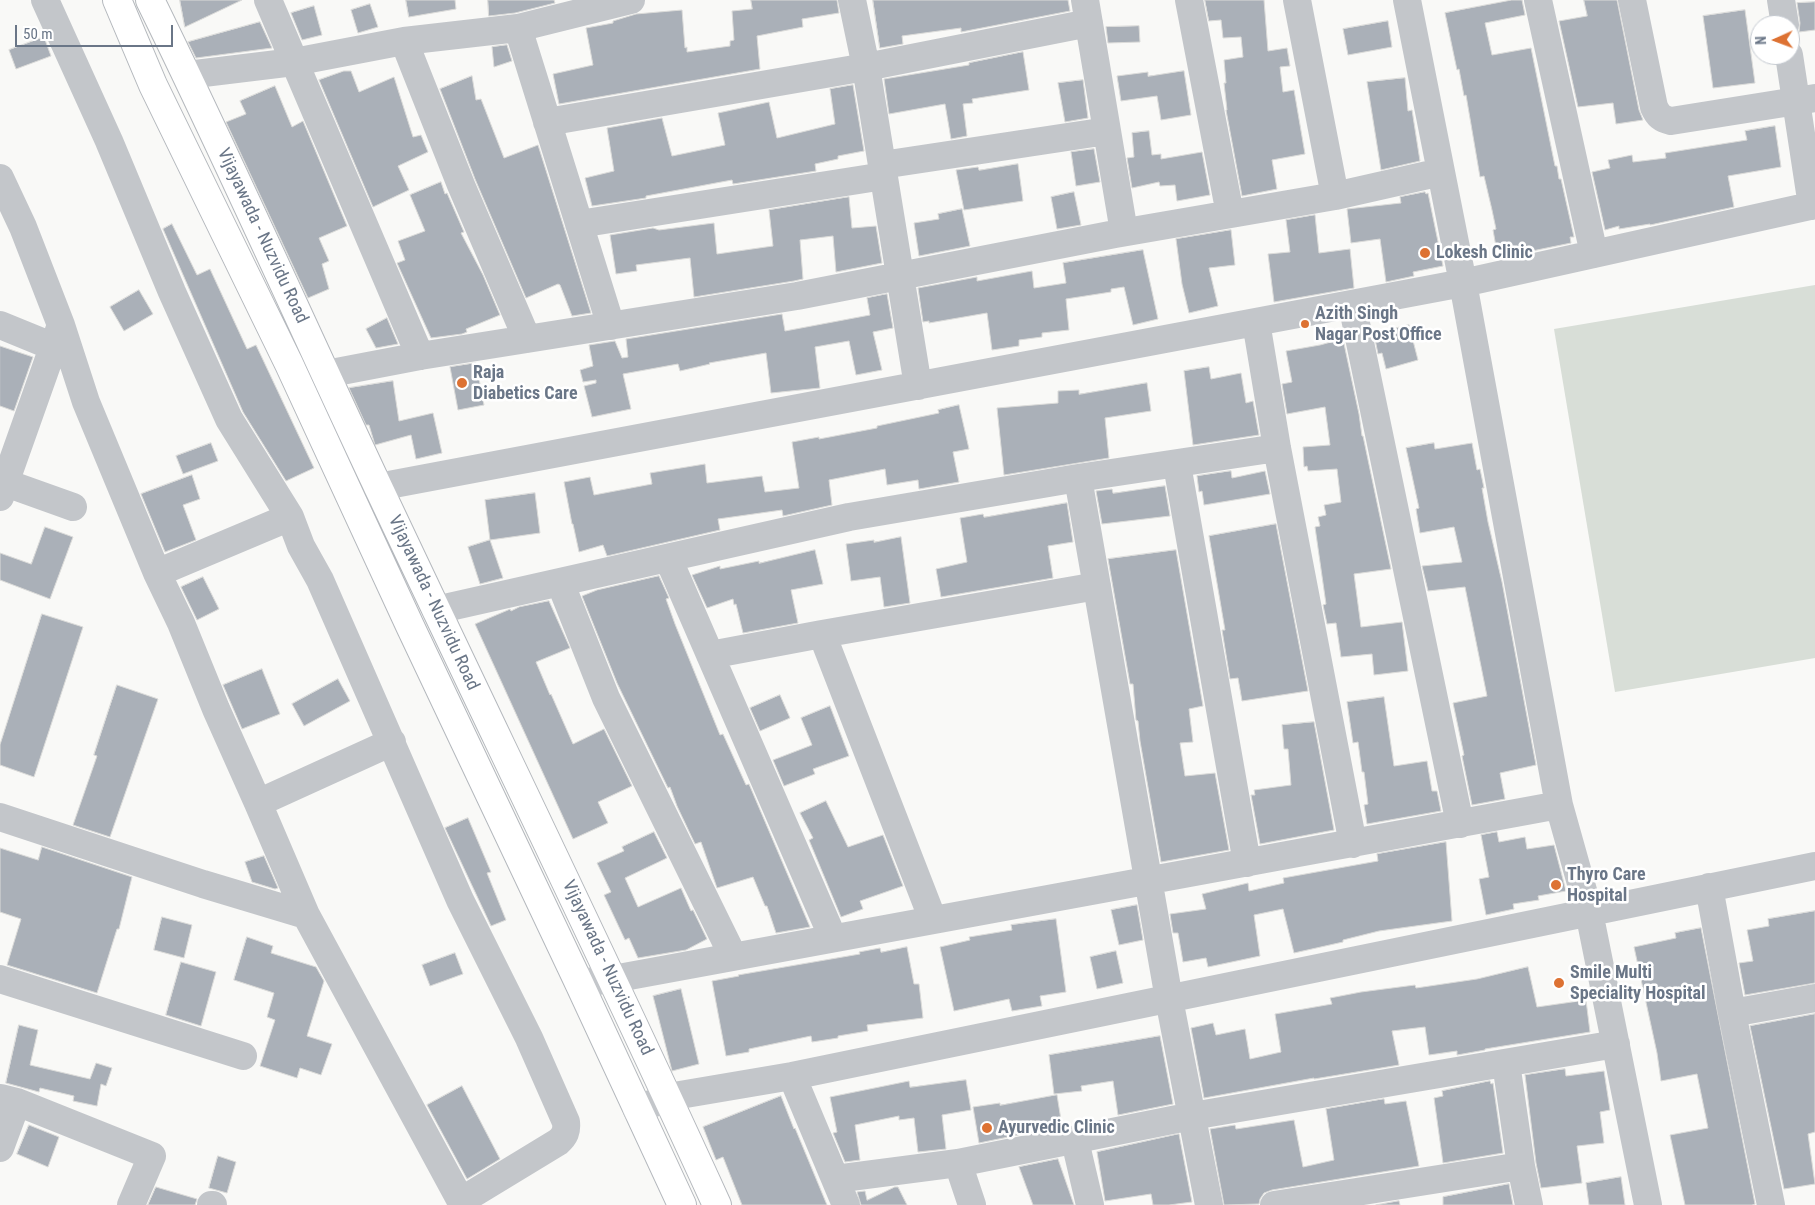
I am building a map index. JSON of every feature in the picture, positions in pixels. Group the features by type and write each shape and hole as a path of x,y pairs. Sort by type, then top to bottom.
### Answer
{"main road":[{"name":"Vijayawada - Nuzvidu Road","path":"117,0 153,85 289,364 682,1205"},
{"name":"Vijayawada - Nuzvidu Road","path":"150,0 187,75 436,610 613,979 717,1205"}],"street":[{"path":"0,178 23,227 58,336 157,573 181,623 216,709 306,914 462,1203 558,1142 565,1134 566,1122 529,1038 460,900 392,742 320,580 301,546 290,517 229,419 172,292 109,142 45,0"},
{"path":"268,0 420,356"},
{"path":"187,75 294,62 404,42 518,28 631,0"},
{"path":"852,0 866,67 918,386"},
{"path":"1188,0 1230,214"},
{"path":"1297,0 1335,196"},
{"path":"1406,0 1463,283 1559,805 1589,912 1648,1205"},
{"path":"1538,0 1594,254"},
{"path":"1632,0 1654,107 1658,115 1664,119 1671,121 1806,100"},
{"path":"1781,0 1783,15"},
{"path":"547,122 866,67 1087,12 1124,232"},
{"path":"518,28 610,326"},
{"path":"404,42 461,185 527,339"},
{"path":"378,487 1463,283 1813,206 1806,100 1793,65"},
{"path":"579,224 1107,131"},
{"path":"326,374 420,356 797,296 1124,232 1335,196 1441,172"},
{"path":"1352,304 1460,824"},
{"path":"1256,322 1277,448 1353,844"},
{"path":"0,325 58,336"},
{"path":"58,336 2,487 73,507"},
{"path":"436,610 849,517 1078,478 1277,448"},
{"path":"1175,464 1247,863"},
{"path":"1078,478 1169,998 1209,1205"},
{"path":"157,573 290,517"},
{"path":"668,558 833,938"},
{"path":"560,582 606,698 732,956"},
{"path":"710,655 1097,586"},
{"path":"822,634 932,920"},
{"path":"258,803 392,742"},
{"path":"579,983 613,979 1559,805"},
{"path":"0,817 203,884 306,914"},
{"path":"637,1110 668,1097 792,1076 1815,866"},
{"path":"1709,887 1732,1013 1771,1205"},
{"path":"0,979 243,1056"},
{"path":"1732,1013 1815,998"},
{"path":"835,1179 958,1164 1192,1116 1616,1044"},
{"path":"1506,1063 1521,1166 1529,1205"},
{"path":"792,1076 846,1205"},
{"path":"0,1148 9,1100 152,1156 132,1205"},
{"path":"1075,1141 1090,1205"},
{"path":"958,1164 972,1205"},
{"path":"1274,1205 1521,1166"}],"shaded area":[{"path":"1815,285 1815,658 1615,692 1554,329"}],"building":[{"path":"180,0 242,0 185,27"},
{"path":"406,0 455,0 456,9 409,17"},
{"path":"488,0 554,0 555,3 515,13 489,16"},
{"path":"751,0 837,0 839,13 802,19 803,27 757,36 760,69 559,104 553,74 593,65 586,28 613,23 613,21 636,14 682,10 685,48 687,47 687,52 730,46 730,41 734,40 732,11 752,9"},
{"path":"873,0 1068,0 1070,11 961,32 961,28 902,36 903,44 880,48"},
{"path":"1205,0 1264,0 1268,51 1287,48 1290,66 1280,67 1283,92 1294,90 1305,154 1272,160 1277,189 1242,196 1226,110 1224,83 1226,83 1224,60 1243,57 1241,37 1223,38 1221,20 1209,21"},
{"path":"1512,0 1522,0 1525,15 1485,23 1492,55 1531,48 1555,166 1557,166 1559,179 1561,179 1574,237 1570,237 1571,243 1498,258 1493,230 1496,229 1492,210 1484,176 1480,177 1466,95 1464,96 1459,69 1457,70 1445,13"},
{"path":"1584,0 1617,0 1639,110 1643,120 1616,124 1613,103 1578,107 1559,21 1587,16"},
{"path":"1815,2 1815,30 1800,32 1800,15 1797,3"},
{"path":"370,4 378,27 358,33 351,10"},
{"path":"314,6 322,35 302,40 291,13"},
{"path":"1745,10 1750,46 1750,65 1753,65 1755,83 1713,88 1703,16"},
{"path":"1388,21 1392,47 1348,55 1343,29"},
{"path":"260,22 272,48 196,58 188,42"},
{"path":"1139,26 1140,42 1108,43 1106,27"},
{"path":"44,37 51,56 16,69 9,50"},
{"path":"507,45 512,61 494,67 492,47"},
{"path":"1023,52 1029,90 972,99 973,103 963,104 967,136 951,139 945,104 889,114 884,79 969,65 969,63"},
{"path":"344,71 351,71 359,92 394,77 413,137 421,135 428,152 398,166 409,190 373,207 319,80"},
{"path":"1184,71 1191,115 1161,120 1157,96 1121,101 1117,76 1148,72 1148,76"},
{"path":"472,76 476,100 481,99 504,158 538,145 591,313 572,316 558,284 526,298 475,179 440,89"},
{"path":"1405,78 1408,111 1412,110 1420,161 1381,170 1367,82"},
{"path":"1083,80 1088,118 1065,122 1058,83"},
{"path":"853,85 864,151 838,156 838,159 815,164 816,171 733,184 732,180 646,196 646,198 592,206 585,178 614,171 607,128 662,118 672,156 725,145 718,113 769,102 777,138 835,124 830,89"},
{"path":"275,86 292,127 303,121 347,226 319,238 329,261 322,264 329,289 308,298 226,122 246,114 240,101"},
{"path":"1775,126 1781,167 1728,176 1734,207 1650,225 1619,229 1619,226 1605,230 1592,172 1610,168 1608,160 1632,155 1633,162 1666,158 1665,153 1747,140 1745,131"},
{"path":"1149,131 1152,155 1161,154 1161,159 1202,152 1210,195 1177,201 1175,185 1160,186 1159,182 1132,188 1127,158 1134,157 1132,133"},
{"path":"1094,149 1100,182 1076,186 1071,152"},
{"path":"1018,164 1023,201 964,210 956,170 978,167 979,170"},
{"path":"441,182 464,232 461,233 483,275 500,315 466,329 467,332 462,334 431,338 397,263 405,260 398,241 425,231 410,195"},
{"path":"1074,192 1081,225 1057,229 1051,197"},
{"path":"1425,192 1426,194 1428,193 1443,266 1413,272 1414,276 1386,282 1380,239 1351,243 1347,209 1401,203 1400,197"},
{"path":"849,197 852,228 876,226 882,263 836,272 833,236 800,240 803,279 794,281 694,297 690,258 636,265 637,271 616,274 610,235 653,228 659,230 714,223 717,254 773,246 769,210"},
{"path":"962,209 970,246 919,256 914,223 939,219 938,214"},
{"path":"1315,215 1319,253 1350,249 1354,288 1274,302 1268,254 1290,252 1286,220"},
{"path":"172,224 197,275 210,269 247,349 256,345 314,468 286,481 243,412 163,229"},
{"path":"1231,230 1235,265 1209,268 1218,306 1189,313 1182,284 1176,239"},
{"path":"1143,250 1158,319 1133,325 1124,287 1111,289 1111,292 1066,299 1069,330 1042,333 1042,337 1019,340 1019,346 992,350 987,313 929,323 929,321 923,322 918,288 977,277 977,281 1032,271 1034,288 1066,283 1063,263"},
{"path":"139,290 153,314 124,331 110,307"},
{"path":"887,294 893,328 873,332 882,370 856,375 849,341 815,347 820,388 771,393 766,353 709,363 680,371 678,364 623,374 631,409 592,417 584,386 596,383 596,380 583,382 580,370 593,366 589,345 615,341 622,358 628,357 626,339 782,314 785,331 870,315 867,298"},
{"path":"387,318 398,344 376,348 366,329"},
{"path":"1409,325 1418,360 1386,369 1382,353 1378,354 1374,334"},
{"path":"1343,339 1391,569 1354,574 1361,627 1402,622 1408,671 1374,675 1372,654 1341,657 1336,623 1327,624 1323,605 1326,604 1315,527 1320,526 1318,517 1326,515 1324,505 1341,502 1337,469 1308,471 1307,466 1304,467 1303,447 1330,445 1325,407 1287,414 1282,384 1292,382 1286,351"},
{"path":"0,346 33,357 14,411 0,406"},
{"path":"476,363 484,405 458,410 450,367"},
{"path":"1209,367 1211,379 1241,373 1246,403 1253,401 1259,435 1193,445 1184,371"},
{"path":"393,381 399,421 433,413 442,453 416,459 411,435 375,445 369,425 366,425 349,388"},
{"path":"1147,383 1151,411 1105,418 1109,458 1004,475 997,408 1058,403 1058,391 1079,390 1079,394"},
{"path":"959,405 969,449 953,452 959,482 919,489 918,480 887,485 885,469 829,480 832,505 783,516 782,510 718,519 720,530 607,556 603,545 579,552 564,482 590,477 594,495 652,484 650,473 705,464 707,483 762,476 765,492 799,488 792,442 877,428 877,426 939,413 938,410"},
{"path":"211,443 218,461 183,474 176,456"},
{"path":"1434,443 1435,449 1472,443 1477,470 1480,469 1484,488 1482,488 1488,522 1502,582 1536,765 1500,773 1505,799 1472,805 1453,703 1487,696 1465,587 1428,591 1422,566 1462,562 1454,527 1420,533 1416,509 1419,508 1406,448"},
{"path":"1231,471 1232,478 1265,471 1270,494 1204,505 1202,491 1199,492 1197,476"},
{"path":"192,475 200,499 183,505 196,540 165,552 141,494"},
{"path":"1165,486 1170,516 1102,524 1096,491 1112,489 1113,493"},
{"path":"535,493 540,533 490,540 485,500"},
{"path":"1067,503 1073,542 1048,546 1053,578 941,597 936,569 967,562 960,518 983,514 984,517"},
{"path":"1276,524 1308,691 1242,701 1238,678 1230,679 1222,630 1225,630 1209,536"},
{"path":"45,527 73,537 50,599 0,580 0,553 31,564"},
{"path":"901,537 910,603 884,607 880,577 851,581 846,544 874,540 874,542"},
{"path":"490,540 503,578 480,584 468,547"},
{"path":"815,550 823,584 791,590 798,623 743,633 733,599 707,608 692,575 720,566 720,569 759,561 759,563"},
{"path":"1176,550 1203,706 1189,709 1193,742 1180,743 1185,776 1215,773 1229,850 1161,862 1138,721 1136,720 1133,684 1130,684 1108,559"},
{"path":"659,576 669,598 666,599 675,624 720,735 723,734 746,785 749,784 810,927 776,933 767,906 765,906 753,877 717,888 701,842 695,844 670,787 668,788 617,683 582,596 597,590"},
{"path":"203,577 219,609 197,620 181,587"},
{"path":"549,601 570,648 536,662 550,695 573,744 604,729 632,786 598,802 608,823 573,839 475,624 510,609 511,611 519,607"},
{"path":"42,614 83,627 34,777 0,765 0,745"},
{"path":"262,669 280,714 242,729 223,685"},
{"path":"338,679 350,701 304,726 292,704"},
{"path":"117,685 158,699 110,837 73,825 97,756 94,755"},
{"path":"780,695 790,718 760,731 750,708"},
{"path":"1384,697 1394,766 1427,761 1432,791 1437,791 1441,811 1367,824 1364,805 1368,804 1364,772 1362,772 1358,742 1353,743 1347,702"},
{"path":"830,706 849,756 813,769 815,774 784,786 773,760 812,745 801,718"},
{"path":"1314,722 1334,830 1260,844 1251,795 1255,795 1254,790 1291,785 1288,749 1284,749 1282,725"},
{"path":"826,801 848,847 883,835 903,886 860,901 863,909 841,917 809,840 813,838 800,813"},
{"path":"468,818 491,872 487,873 506,920 491,926 445,828"},
{"path":"654,832 667,858 625,878 638,907 681,888 691,911 693,910 707,939 686,950 638,958 629,938 625,940 604,895 611,892 597,863 624,851 622,847"},
{"path":"1497,832 1499,842 1525,837 1527,849 1554,845 1566,891 1538,896 1539,900 1513,904 1514,909 1486,915 1479,879 1489,877 1481,835"},
{"path":"1446,842 1452,921 1379,931 1343,940 1343,942 1294,953 1283,909 1254,915 1260,956 1208,967 1206,958 1183,962 1178,933 1173,933 1170,914 1206,909 1202,894 1248,883 1249,891 1284,883 1283,878 1378,861 1377,854"},
{"path":"42,847 132,877 119,929 117,929 97,993 7,965 21,919 0,912 0,848 38,860"},
{"path":"264,856 278,888 275,889 252,882 245,862"},
{"path":"1137,905 1143,940 1119,945 1111,910"},
{"path":"1815,911 1815,983 1745,995 1739,963 1753,961 1747,930 1769,926 1768,919"},
{"path":"162,917 192,925 184,958 154,950"},
{"path":"1056,919 1066,992 1040,996 1042,1006 1012,1011 1009,999 954,1011 940,947 970,940 969,937 1012,930 1011,925"},
{"path":"1701,928 1755,1204 1752,1205 1685,1205 1670,1135 1708,1128 1697,1074 1661,1081 1657,1053 1634,947 1676,938 1675,933"},
{"path":"247,937 273,946 271,953 316,967 324,981 307,1036 332,1044 321,1075 300,1068 297,1078 260,1066 275,1020 267,1017 274,993 234,980"},
{"path":"907,947 914,984 919,984 923,1018 867,1025 868,1031 838,1036 838,1038 812,1042 811,1036 749,1049 749,1052 726,1056 712,981 860,954 859,952 880,948 881,952"},
{"path":"1116,951 1123,983 1097,989 1090,957"},
{"path":"455,953 463,974 430,986 422,965"},
{"path":"181,962 216,972 201,1026 166,1015"},
{"path":"1528,967 1537,1007 1586,1000 1590,1032 1457,1055 1457,1051 1429,1055 1425,1027 1392,1031 1399,1065 1204,1098 1191,1028 1213,1023 1216,1035 1245,1029 1250,1059 1281,1052 1275,1014 1332,1004 1330,998 1361,992 1415,985 1416,988 1477,979"},
{"path":"681,989 699,1064 672,1071 653,996"},
{"path":"1815,1014 1815,1132 1808,1134 1815,1184 1784,1189 1750,1026"},
{"path":"19,1025 38,1030 30,1065 90,1079 96,1063 112,1068 106,1086 101,1084 97,1106 73,1101 74,1096 40,1088 39,1092 6,1083"},
{"path":"1160,1036 1173,1104 1118,1115 1113,1081 1081,1086 1082,1091 1054,1094 1049,1055"},
{"path":"1565,1069 1566,1076 1604,1071 1610,1110 1600,1112 1604,1143 1577,1146 1582,1183 1541,1188 1525,1075"},
{"path":"966,1080 971,1110 942,1115 946,1149 918,1152 914,1118 899,1120 899,1116 855,1125 860,1160 845,1162 833,1133 837,1132 830,1097 909,1081 910,1087"},
{"path":"1490,1081 1491,1084 1493,1083 1503,1153 1443,1163 1434,1098 1443,1096 1442,1091"},
{"path":"462,1086 500,1159 467,1179 427,1105"},
{"path":"1057,1095 1062,1126 979,1143 973,1107 1000,1103 1000,1105"},
{"path":"781,1096 827,1205 742,1205 723,1157 716,1160 703,1127"},
{"path":"1384,1099 1385,1104 1406,1101 1419,1166 1272,1190 1264,1193 1259,1204 1224,1205 1210,1129 1235,1125 1236,1129 1294,1120 1303,1167 1334,1160 1326,1109"},
{"path":"29,1125 59,1137 48,1167 17,1154"},
{"path":"1179,1134 1192,1202 1153,1205 1151,1194 1105,1201 1097,1152"},
{"path":"218,1156 236,1162 227,1193 209,1188"},
{"path":"1058,1159 1074,1205 1033,1205 1019,1167"},
{"path":"1621,1177 1625,1205 1589,1205 1586,1183"},
{"path":"1509,1184 1513,1205 1443,1205 1443,1197"},
{"path":"156,1187 197,1199 195,1205 148,1205"},
{"path":"898,1187 907,1205 861,1205 857,1192 865,1191 867,1200"},
{"path":"1399,1201 1400,1205 1376,1205"}],"place":[{"name":"Lokesh Clinic","path":"1425,253"},
{"name":"Azith Singh Nagar Post Office","path":"1305,324"},
{"name":"Raja Diabetics Care","path":"462,383"},
{"name":"Thyro Care Hospital","path":"1556,885"},
{"name":"Smile Multi Speciality Hospital","path":"1559,983"},
{"name":"Ayurvedic Clinic","path":"987,1128"}]}
